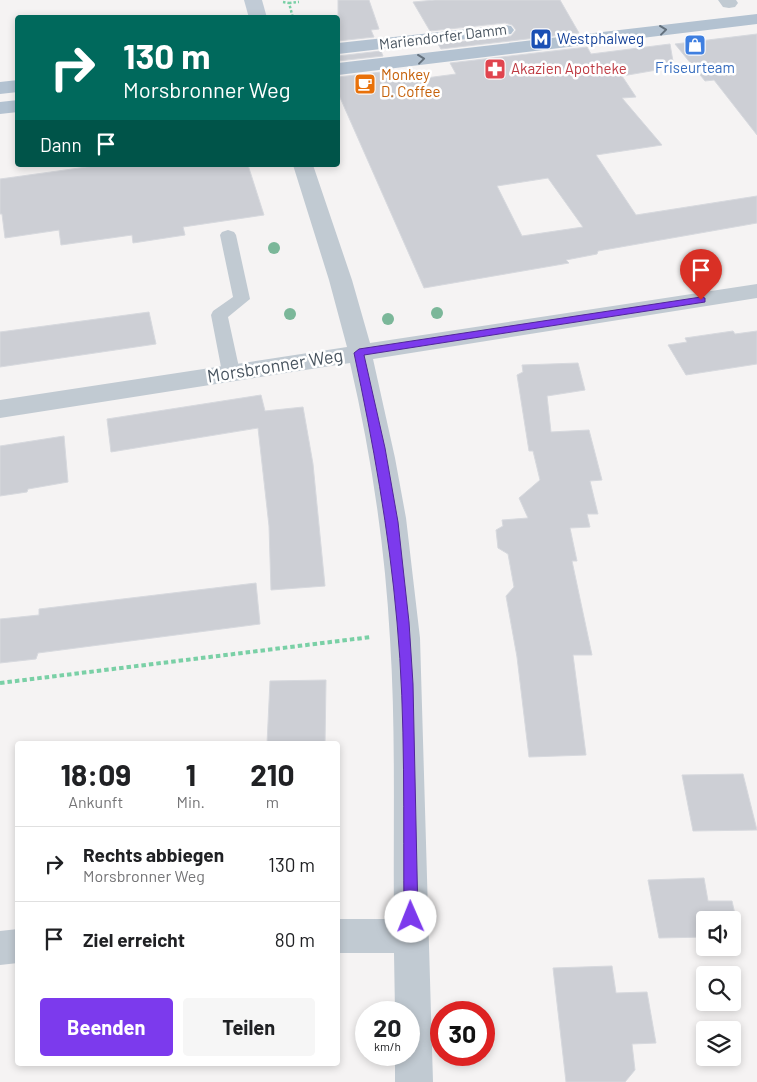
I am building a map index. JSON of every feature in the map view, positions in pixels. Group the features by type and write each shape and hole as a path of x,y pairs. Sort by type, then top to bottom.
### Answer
{"main road":[{"path":"710,6 728,2 748,1"},
{"name":"Mariendorfer Damm","path":"340,69 757,19"},
{"name":"Mariendorfer Damm","path":"340,49 521,28"},
{"path":"0,88 15,86"},
{"path":"0,108 15,106"}],"street":[{"path":"253,0 257,15"},
{"path":"304,167 328,234 359,353 380,448 392,522 405,638 414,1082"},
{"name":"Morsbronner Weg","path":"0,409 757,291"},
{"path":"340,936 412,936"},
{"path":"0,948 15,946"}],"lane":[{"path":"228,235 242,299 219,315 231,372"}],"path":[{"path":"282,0 283,4 299,2"},
{"path":"289,4 292,15"},
{"path":"0,683 371,637"}],"building":[{"path":"338,0 369,0 379,29 371,30 374,37 340,41 340,15 338,15"},
{"path":"435,0 560,0 579,33 441,49 438,44 511,36 516,30 512,25 505,23 430,31 413,2"},
{"path":"757,34 757,135 714,80 705,81 675,44"},
{"path":"670,44 674,67 622,76 636,97 622,98 662,145 596,155 636,215 757,196 757,223 598,251 597,254 566,260 569,263 424,288 340,98 340,77 390,71 396,82 456,74 450,63 587,47 591,54","holes":["548,178 583,227 522,236 497,186"]},
{"path":"381,51 383,56 340,61 340,56"},
{"path":"87,167 249,167 264,215 183,227 185,235 133,243 132,235 61,245 59,230 5,238 2,214 0,214 0,179"},
{"path":"149,312 156,344 0,367 0,332"},
{"path":"733,331 735,334 757,331 757,364 686,375 668,345 687,342 685,338"},
{"path":"578,363 585,390 547,396 551,432 589,430 602,480 590,481 598,514 587,514 590,527 570,528 577,561 572,561 592,655 573,655 586,755 529,757 517,657 506,596 514,587 508,554 498,548 496,530 503,526 502,520 528,518 519,498 540,480 533,451 529,451 517,375 523,372 522,365"},
{"path":"261,395 265,411 303,407 313,464 325,586 271,590 269,526 258,428 111,452 107,419"},
{"path":"64,436 68,482 28,489 27,492 0,496 0,446"},
{"path":"256,583 260,624 38,653 36,659 0,663 0,619 39,615 39,609"},
{"path":"326,680 325,741 267,741 270,681"},
{"path":"743,774 757,830 693,831 682,775"},
{"path":"704,878 708,901 732,901 734,911 696,911 696,937 659,938 648,880"},
{"path":"612,966 616,993 647,992 656,1043 632,1044 635,1070 625,1082 566,1082 553,968"}],"place":[{"name":"Westphalweg","path":"541,39"},
{"name":"Friseurteam","path":"695,45"},
{"name":"Akazien Apotheke","path":"495,69"},
{"name":"Monkey D. Coffee","path":"365,84"}],"route":[{"path":"411,917 407,684 404,622 392,522 380,448 359,353 701,300"}]}
